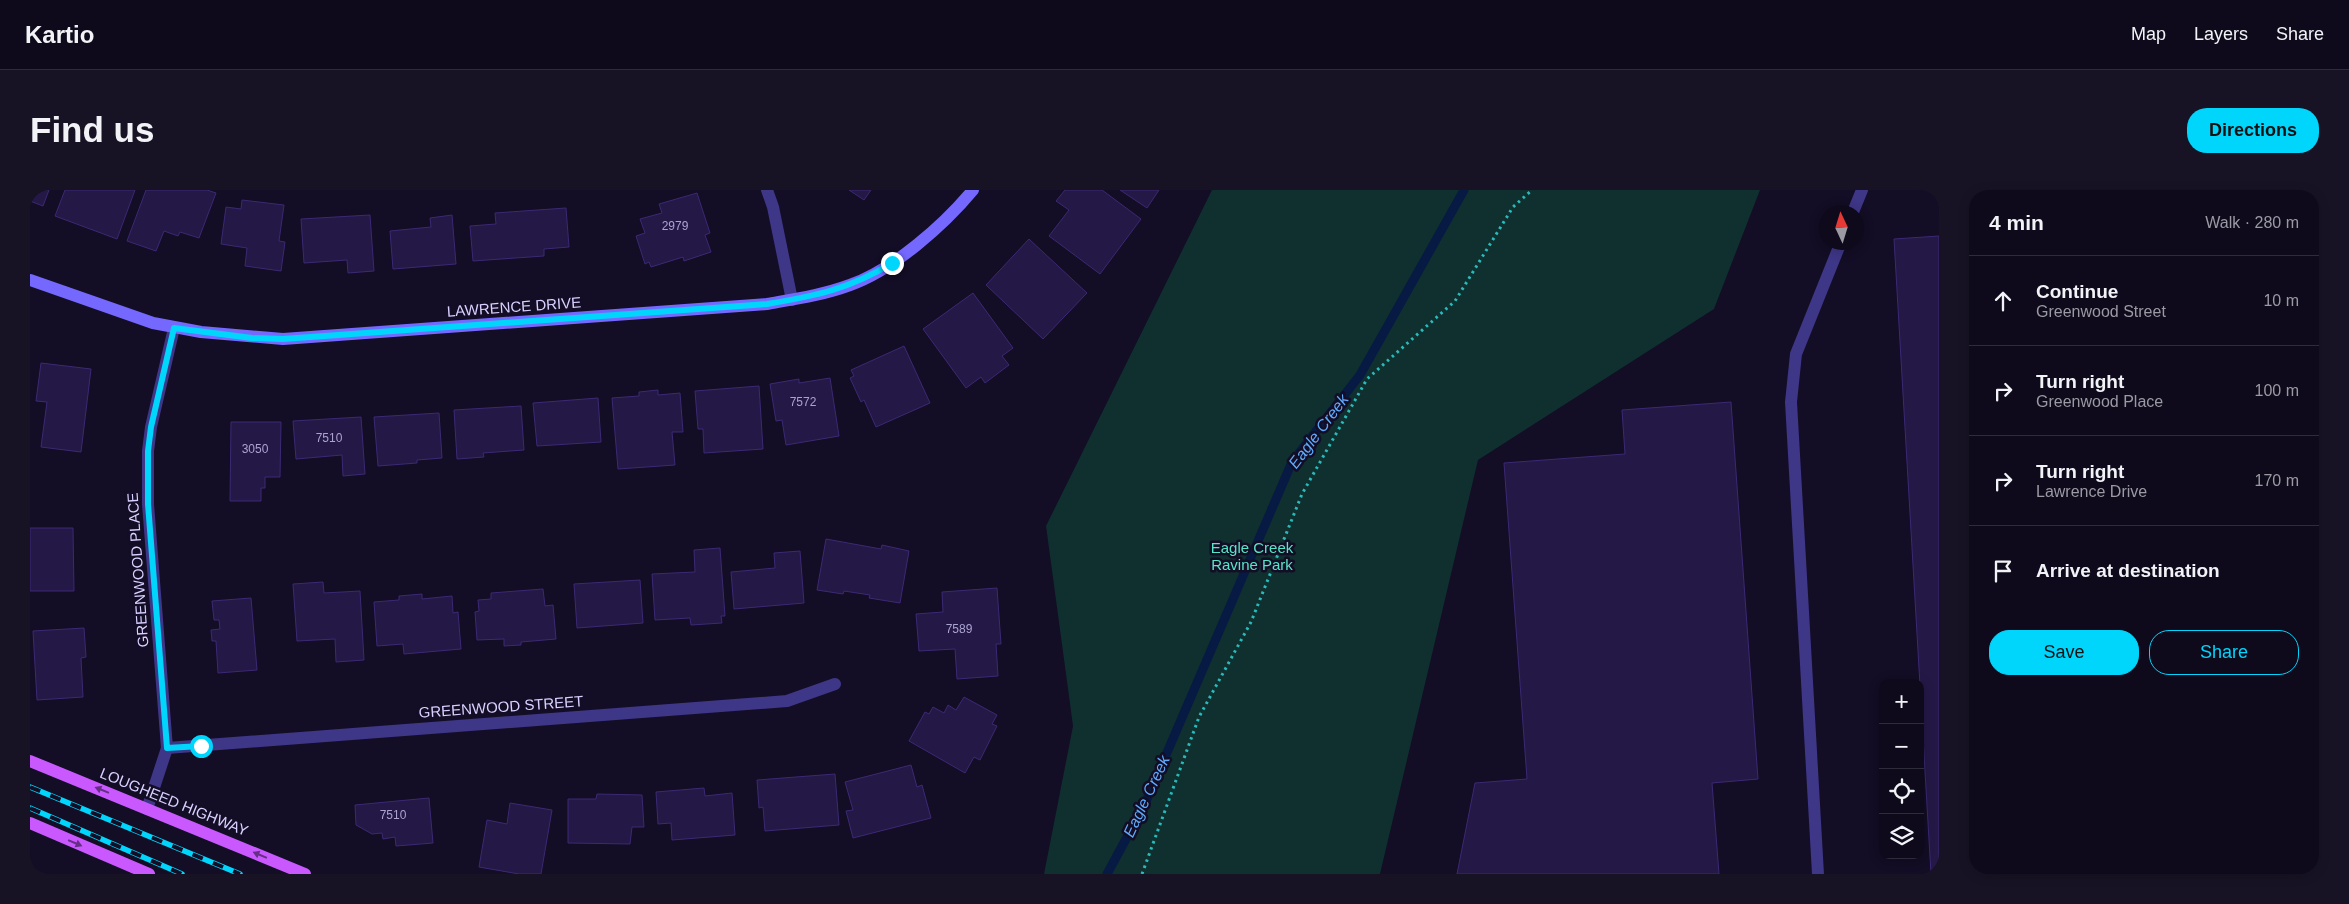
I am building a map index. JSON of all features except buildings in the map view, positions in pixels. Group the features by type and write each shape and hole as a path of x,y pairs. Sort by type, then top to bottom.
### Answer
{"main road":[{"name":"LOUGHEED HIGHWAY","path":"30,761 305,874"},
{"path":"30,823 149,874"}],"street":[{"path":"767,190 773,207 792,300"},
{"name":"LAWRENCE DRIVE","path":"30,280 120,313 174,328 252,338 310,338 767,304 792,300 851,285 876,272 905,253 943,221 973,190"},
{"path":"1856,205 1862,190"},
{"path":"1818,874 1791,402 1796,354 1838,250"},
{"name":"GREENWOOD PLACE","path":"148,809 167,748 148,504 148,451 151,427 174,328"},
{"name":"GREENWOOD STREET","path":"167,748 787,701 835,684"}],"path":[{"path":"1142,874 1199,717 1251,622 1302,494 1367,379 1455,301 1513,207 1532,190"}],"green space":[{"name":"Eagle Creek Ravine Park","path":"1212,190 1760,190 1714,309 1478,460 1380,874 1044,874 1073,726 1046,526"}],"waterway":[{"name":"Eagle Creek","path":"1107,874 1144,806 1292,462 1360,375 1464,190"}],"railway":[{"path":"30,787 240,874"},
{"path":"30,808 182,874"}],"route":[{"path":"201,746 167,748 148,504 148,451 151,427 174,328 252,338 320,338 767,304 822,294 851,285 892,263"}]}
